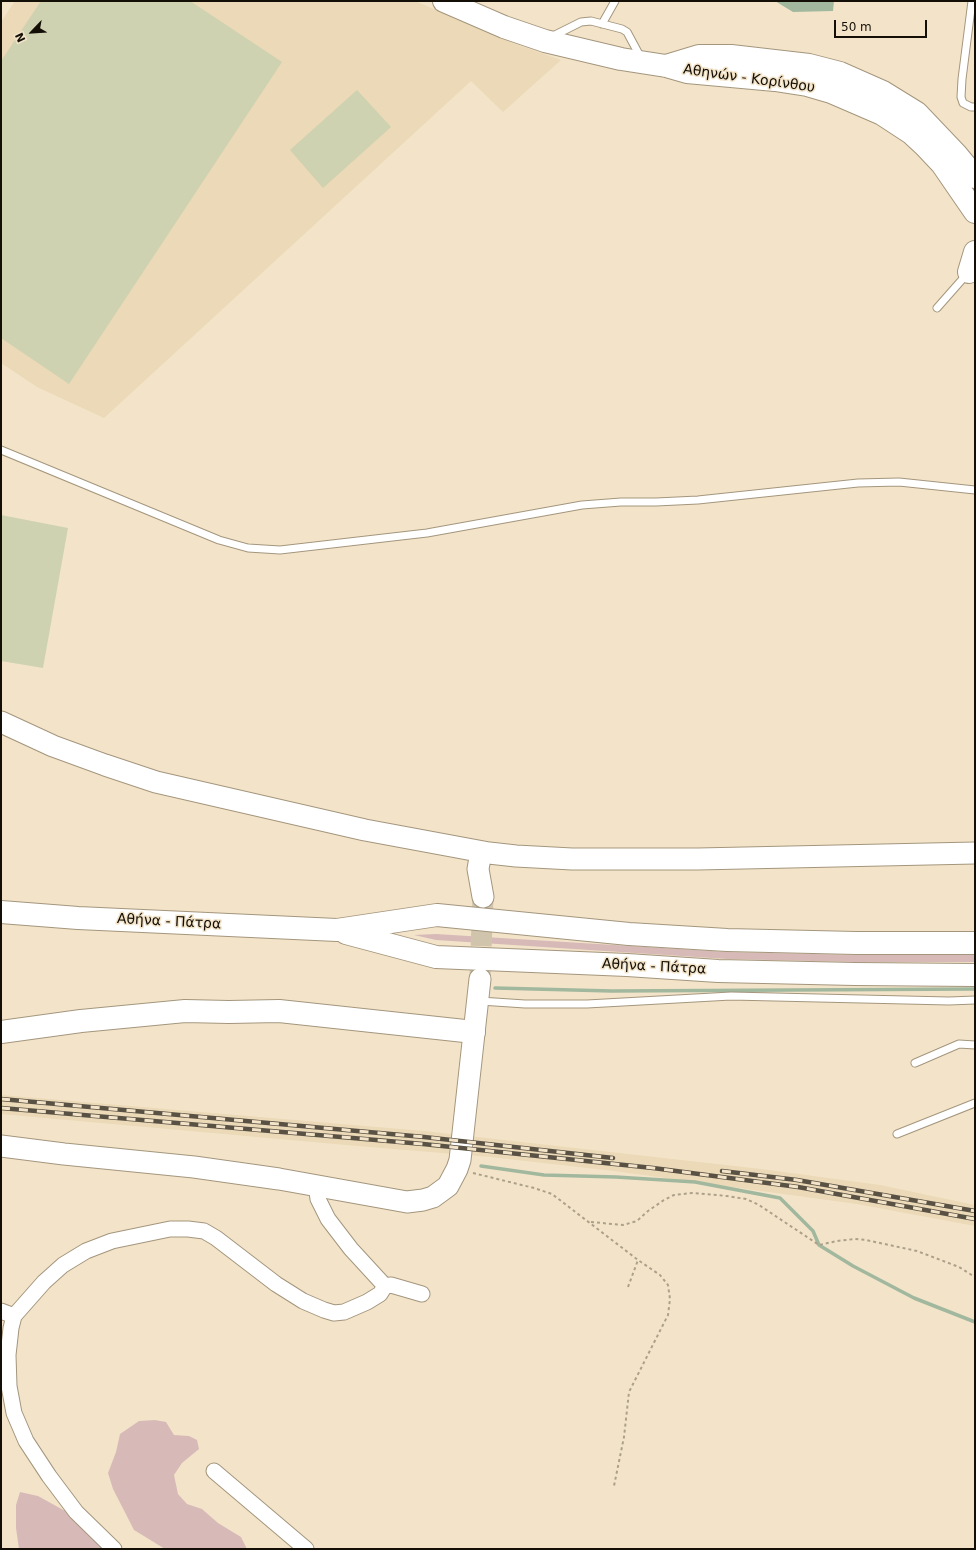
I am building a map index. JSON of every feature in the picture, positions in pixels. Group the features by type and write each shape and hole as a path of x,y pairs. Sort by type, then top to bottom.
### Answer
{"main road":[{"name":"Αθηνών - Κορίνθου","path":"444,1 504,27 544,41 621,59 666,66 687,72 775,80 807,85 831,92 862,105 882,114 911,133 942,164 971,206 975,225"},
{"name":"Αθηνών - Κορίνθου","path":"666,66 699,56 731,56 809,65 840,73 883,92 917,113 956,154 975,177"},
{"name":"Αθήνα - Πάτρα","path":"1,912 78,918 337,930 437,915 629,934 727,940 856,943 975,943"},
{"name":"Αθήνα - Πάτρα","path":"337,930 436,957 627,965 718,971 975,975"},
{"path":"1,1032 81,1021 185,1011 279,1011 474,1032"}],"street":[{"path":"1,722 53,746 156,782 357,828 489,853 572,859 698,859 975,853"},
{"path":"1,1146 194,1167 316,1185 371,1196 415,1202 433,1197 448,1186 460,1160 480,979"},
{"path":"316,1185 318,1199 328,1219 351,1249 385,1286"},
{"path":"114,1549 76,1512 49,1476 26,1441 14,1413 9,1386 8,1355 11,1328 8,1313 64,1265 86,1251 112,1241 170,1229 188,1229 204,1231 216,1238 276,1284 303,1301 334,1313 344,1312 380,1294 385,1286 391,1285 422,1294"},
{"path":"214,1471 306,1549"}],"lane":[{"path":"602,24 615,1"},
{"path":"972,1 961,97 963,102 971,107 975,107"},
{"path":"544,41 584,21 591,21 622,29 629,34 642,62"},
{"path":"937,308 974,263"},
{"path":"1,450 219,540 248,548 280,550 427,533 582,505 621,502 698,500 858,483 899,482 975,490"},
{"path":"477,1001 525,1004 587,1004 731,996 949,1001 975,1000"},
{"path":"914,1064 958,1044 975,1044"},
{"path":"897,1134 975,1103"}],"path":[{"path":"457,1169 534,1188 552,1194 660,1275 668,1285 670,1299 668,1316 629,1392 624,1437 614,1486"},
{"path":"589,1222 623,1225 637,1221 653,1207 674,1195 692,1193 727,1196 746,1199 759,1205 819,1245 855,1239 866,1240 917,1251 959,1267 975,1277"},
{"path":"628,1287 638,1260"}],"shaded area":[{"path":"15,1 415,1 518,45 561,60 503,112 471,81 104,418 37,387 1,363 1,22"},
{"path":"775,1 834,1 833,11 793,12"},
{"path":"436,934 728,952 857,955 975,955 975,962 856,962 727,959 436,940 414,935"},
{"path":"1,1095 424,1131 761,1169 880,1185 975,1205 975,1226 857,1204 614,1171 490,1157 1,1114"},
{"path":"155,1420 166,1422 174,1435 189,1436 197,1440 199,1449 182,1463 174,1475 178,1494 187,1504 202,1509 218,1523 241,1537 247,1549 165,1549 134,1530 113,1489 108,1473 116,1452 120,1434 139,1421"},
{"path":"20,1492 38,1496 67,1512 104,1549 19,1549 16,1528 16,1505"}],"building":[{"path":"41,1 190,1 282,62 69,384 1,338 1,61"},
{"path":"357,90 391,127 323,188 290,150"},
{"path":"1,515 68,528 43,668 1,661"}],"waterway":[{"path":"495,988 612,991 975,989"},
{"path":"481,1166 544,1175 616,1177 695,1182 780,1198 813,1231 819,1245 853,1266 914,1298 975,1322"}],"tunnel":[{"path":"480,977 483,897"}],"railway":[{"path":"1,1099 424,1137 613,1158"},
{"path":"1,1108 423,1144 653,1168 798,1187 975,1219"},
{"path":"722,1171 797,1180 975,1211"}]}
